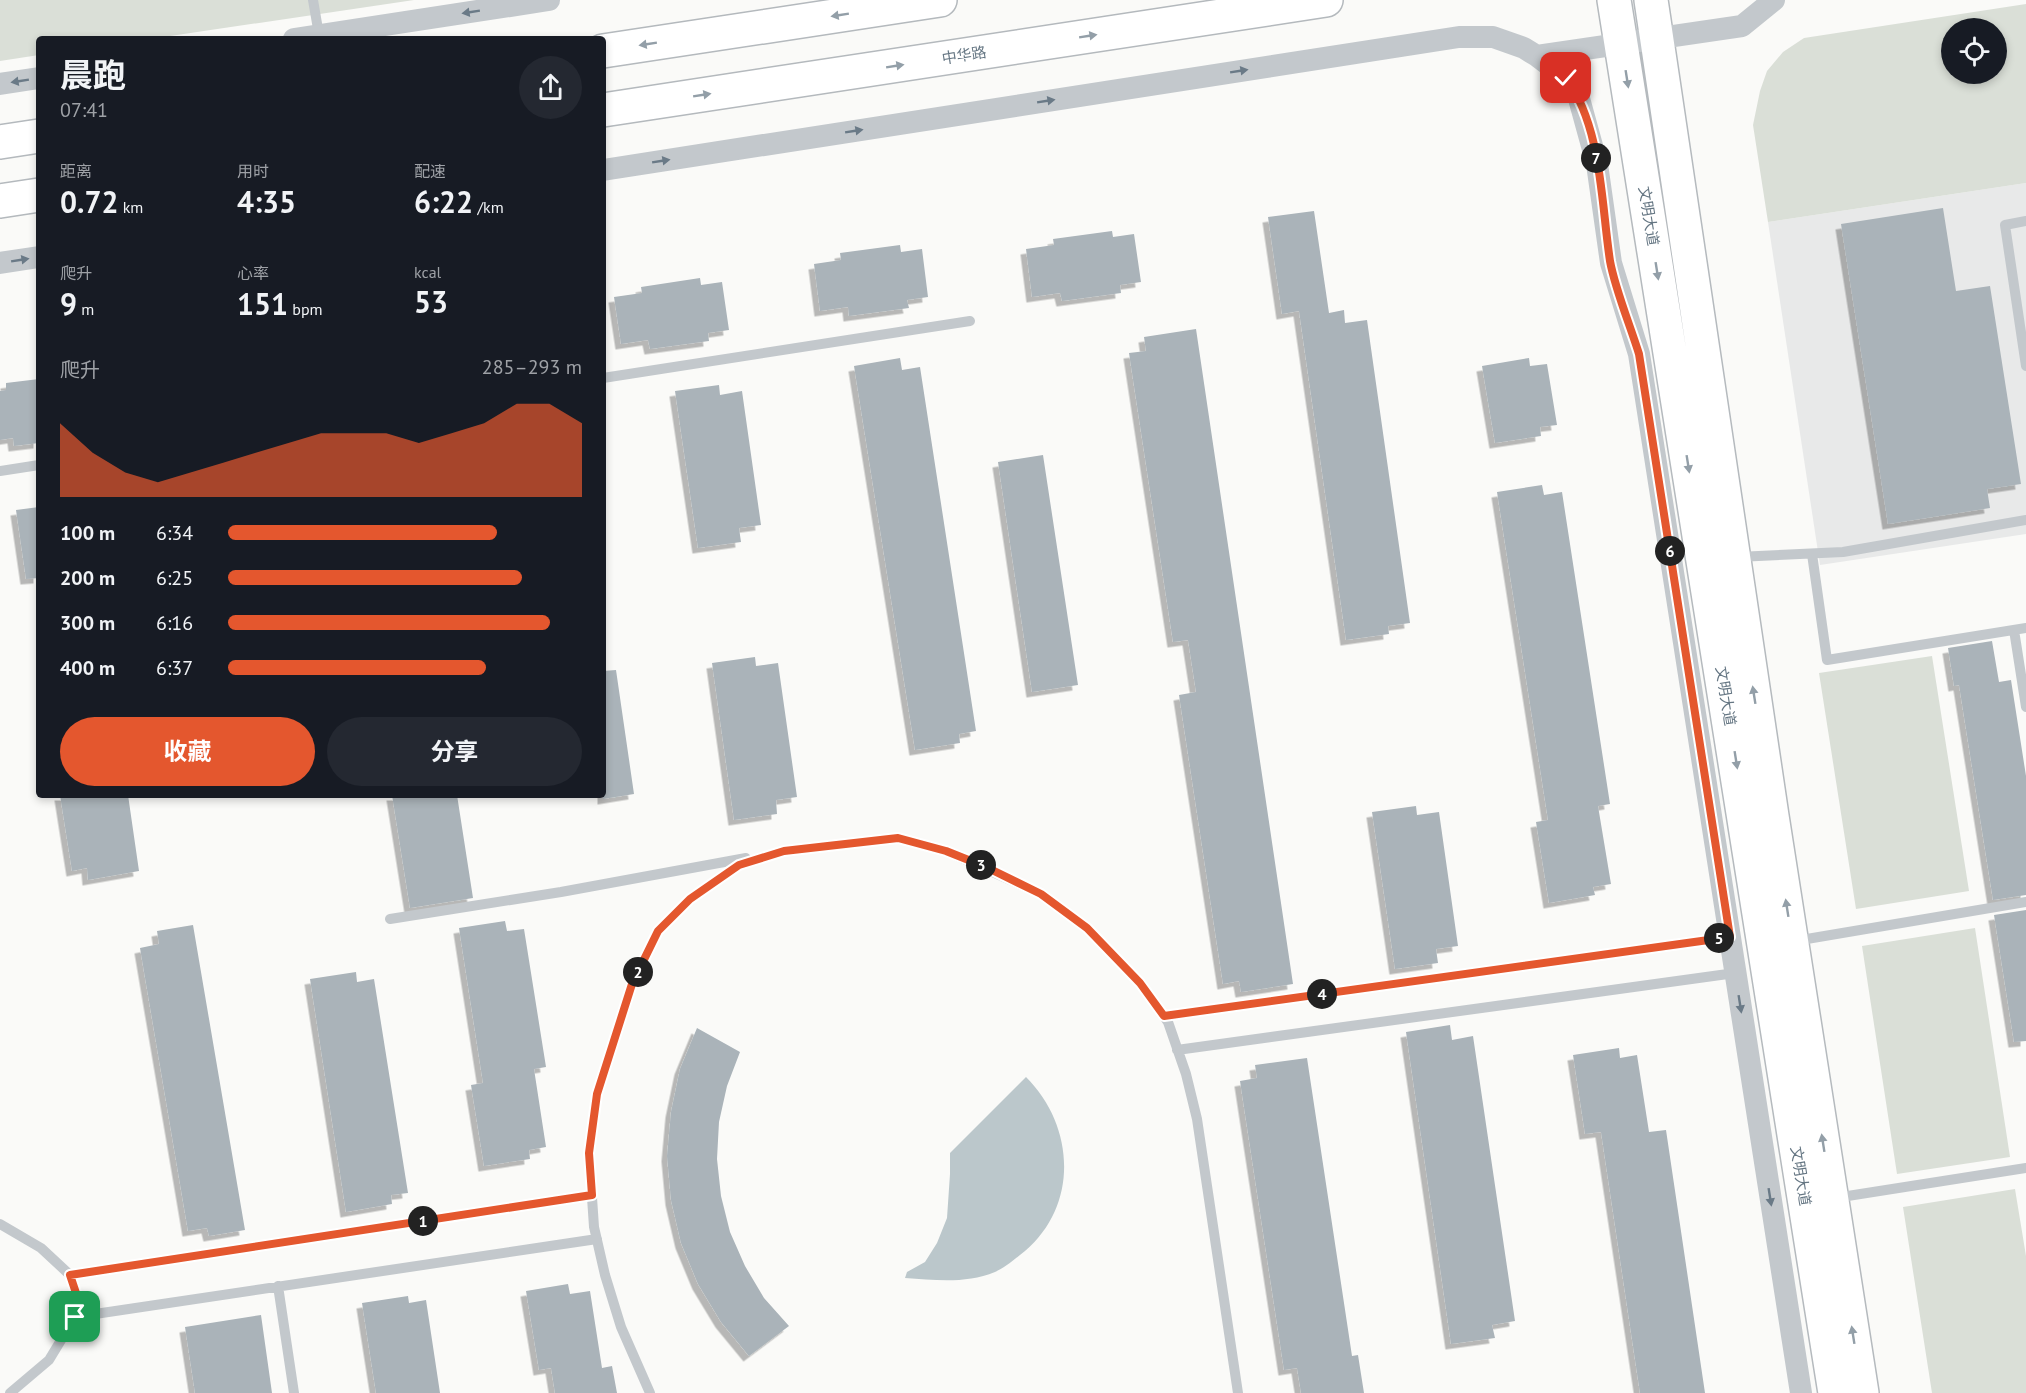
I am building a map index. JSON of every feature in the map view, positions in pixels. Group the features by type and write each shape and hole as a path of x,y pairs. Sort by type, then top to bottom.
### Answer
{"main road":[{"path":"606,51 940,0"},
{"name":"中华路","path":"606,110 1326,0"},
{"name":"文明大道","path":"1614,0 1835,1393"},
{"name":"文明大道","path":"1651,0 1862,1393"},
{"path":"0,142 36,136"},
{"path":"0,201 36,195"}],"street":[{"path":"313,36 549,0"},
{"path":"1537,56 1742,26 1774,0"},
{"path":"606,170 1459,38 1493,38 1524,48 1566,78 1578,94 1597,164 1611,263 1639,354 1801,1393"},
{"path":"0,84 36,78"},
{"path":"0,263 36,257"}],"lane":[{"path":"313,0 319,35"},
{"path":"2026,222 2006,225 2026,366"},
{"path":"606,378 970,321"},
{"path":"0,471 36,465"},
{"path":"1734,558 1844,552 2026,520"},
{"path":"1812,554 1827,660 2026,628"},
{"path":"2014,630 2026,707"},
{"path":"390,919 561,892 784,851 898,838 946,851 986,867 1041,894 1087,928 1140,983 1168,1022 1186,1074 1197,1119 1238,1393"},
{"path":"650,1393 621,1327 605,1275 594,1227 589,1153 597,1094 632,984 658,931 690,899 739,865 784,851"},
{"path":"1792,942 2026,902"},
{"path":"1164,1016 1730,937"},
{"path":"1177,1050 1735,972"},
{"path":"1832,1198 2026,1168"},
{"path":"70,1275 592,1195"},
{"path":"0,1224 40,1248 70,1275 78,1299 75,1317 49,1359 10,1393"},
{"path":"75,1317 597,1239"},
{"path":"278,1286 294,1393"}],"shaded area":[{"path":"0,0 414,0 170,36 36,36 36,55 0,61"},
{"path":"2026,4 2026,183 1768,222 1753,125 1767,71 1783,52 1804,38"},
{"path":"2026,183 2026,534 1820,565 1768,222"},
{"path":"1932,656 1969,891 1856,909 1819,673"},
{"path":"1975,928 2010,1157 1897,1174 1862,946"},
{"path":"1026,1077 1042,1097 1054,1118 1061,1141 1064,1165 1062,1189 1055,1211 1043,1232 1010,1263 984,1276 950,1280 905,1278 907,1272 925,1262 937,1243 947,1218 950,1153"},
{"path":"2015,1189 2026,1256 2026,1393 1932,1393 1903,1207"}],"building":[{"path":"1943,208 1956,291 1990,286 2021,484 1987,489 1990,508 1888,524 1841,224"},
{"path":"1314,211 1329,313 1344,310 1345,323 1367,320 1410,623 1388,626 1389,634 1346,640 1299,311 1282,314 1268,217"},
{"path":"1112,231 1113,237 1134,234 1141,282 1120,285 1121,293 1062,301 1060,293 1032,297 1026,249 1054,245 1053,239"},
{"path":"900,245 901,252 922,249 928,297 907,300 909,308 849,316 848,307 820,311 814,264 841,260 840,253"},
{"path":"700,278 701,285 722,282 729,330 708,333 709,341 650,349 648,340 621,344 614,297 642,293 641,287"},
{"path":"1196,329 1293,984 1241,992 1239,981 1223,984 1179,695 1196,692 1188,640 1173,642 1129,353 1146,351 1144,337"},
{"path":"900,358 902,370 920,367 976,731 959,734 960,743 915,750 854,366"},
{"path":"1529,358 1530,366 1547,364 1557,425 1540,427 1541,436 1495,443 1482,366"},
{"path":"36,379 36,443 14,446 13,438 0,440 0,391 6,390 6,383"},
{"path":"719,385 720,395 742,391 761,525 739,528 741,542 698,548 675,391"},
{"path":"1043,455 1078,685 1032,692 998,462"},
{"path":"1542,485 1544,495 1562,492 1610,804 1598,806 1611,884 1593,887 1595,895 1549,903 1536,822 1548,820 1497,492"},
{"path":"36,507 36,578 26,579 16,510"},
{"path":"1992,641 1999,682 2011,680 2026,776 2026,895 1993,900 1959,685 1954,686 1948,648"},
{"path":"755,657 756,666 778,663 797,797 776,800 777,814 734,820 712,663"},
{"path":"616,670 634,794 603,799 606,798 606,671"},
{"path":"60,798 128,798 139,871 88,880 87,868 72,871"},
{"path":"392,798 457,798 473,898 410,908"},
{"path":"1416,806 1417,815 1439,812 1458,946 1436,949 1438,963 1395,969 1372,812"},
{"path":"2026,910 2026,1041 2014,1042 1994,915"},
{"path":"505,921 507,931 524,929 546,1067 534,1069 546,1147 529,1150 530,1159 484,1166 471,1085 483,1083 459,928"},
{"path":"193,925 245,1230 209,1236 207,1228 188,1231 140,948 159,944 157,931"},
{"path":"356,972 357,982 374,979 408,1193 391,1195 392,1204 346,1212 310,979"},
{"path":"1450,1025 1452,1040 1473,1036 1515,1321 1492,1325 1495,1338 1451,1344 1406,1032"},
{"path":"697,1028 740,1052 727,1086 719,1122 717,1159 721,1196 730,1232 745,1266 764,1298 789,1326 749,1356 721,1322 698,1284 681,1243 671,1200 667,1156 671,1112 680,1069"},
{"path":"1619,1048 1620,1058 1637,1055 1649,1132 1666,1130 1705,1393 1640,1393 1601,1132 1585,1134 1573,1055"},
{"path":"1307,1058 1352,1356 1358,1355 1364,1393 1301,1393 1297,1368 1284,1370 1240,1081 1257,1078 1255,1065"},
{"path":"568,1284 570,1294 590,1291 602,1368 612,1366 617,1393 555,1393 551,1368 539,1370 526,1291"},
{"path":"408,1296 409,1303 426,1300 440,1393 376,1393 362,1303"},
{"path":"261,1315 272,1393 195,1393 185,1327"}],"route":[{"path":"75,1317 78,1299 70,1275 592,1195 589,1153 597,1094 632,984 658,931 690,899 739,865 784,851 898,838 946,851 986,867 1041,894 1087,928 1140,983 1164,1016 1730,937 1639,354 1611,263 1597,164 1588,126 1578,94 1566,78"}]}
